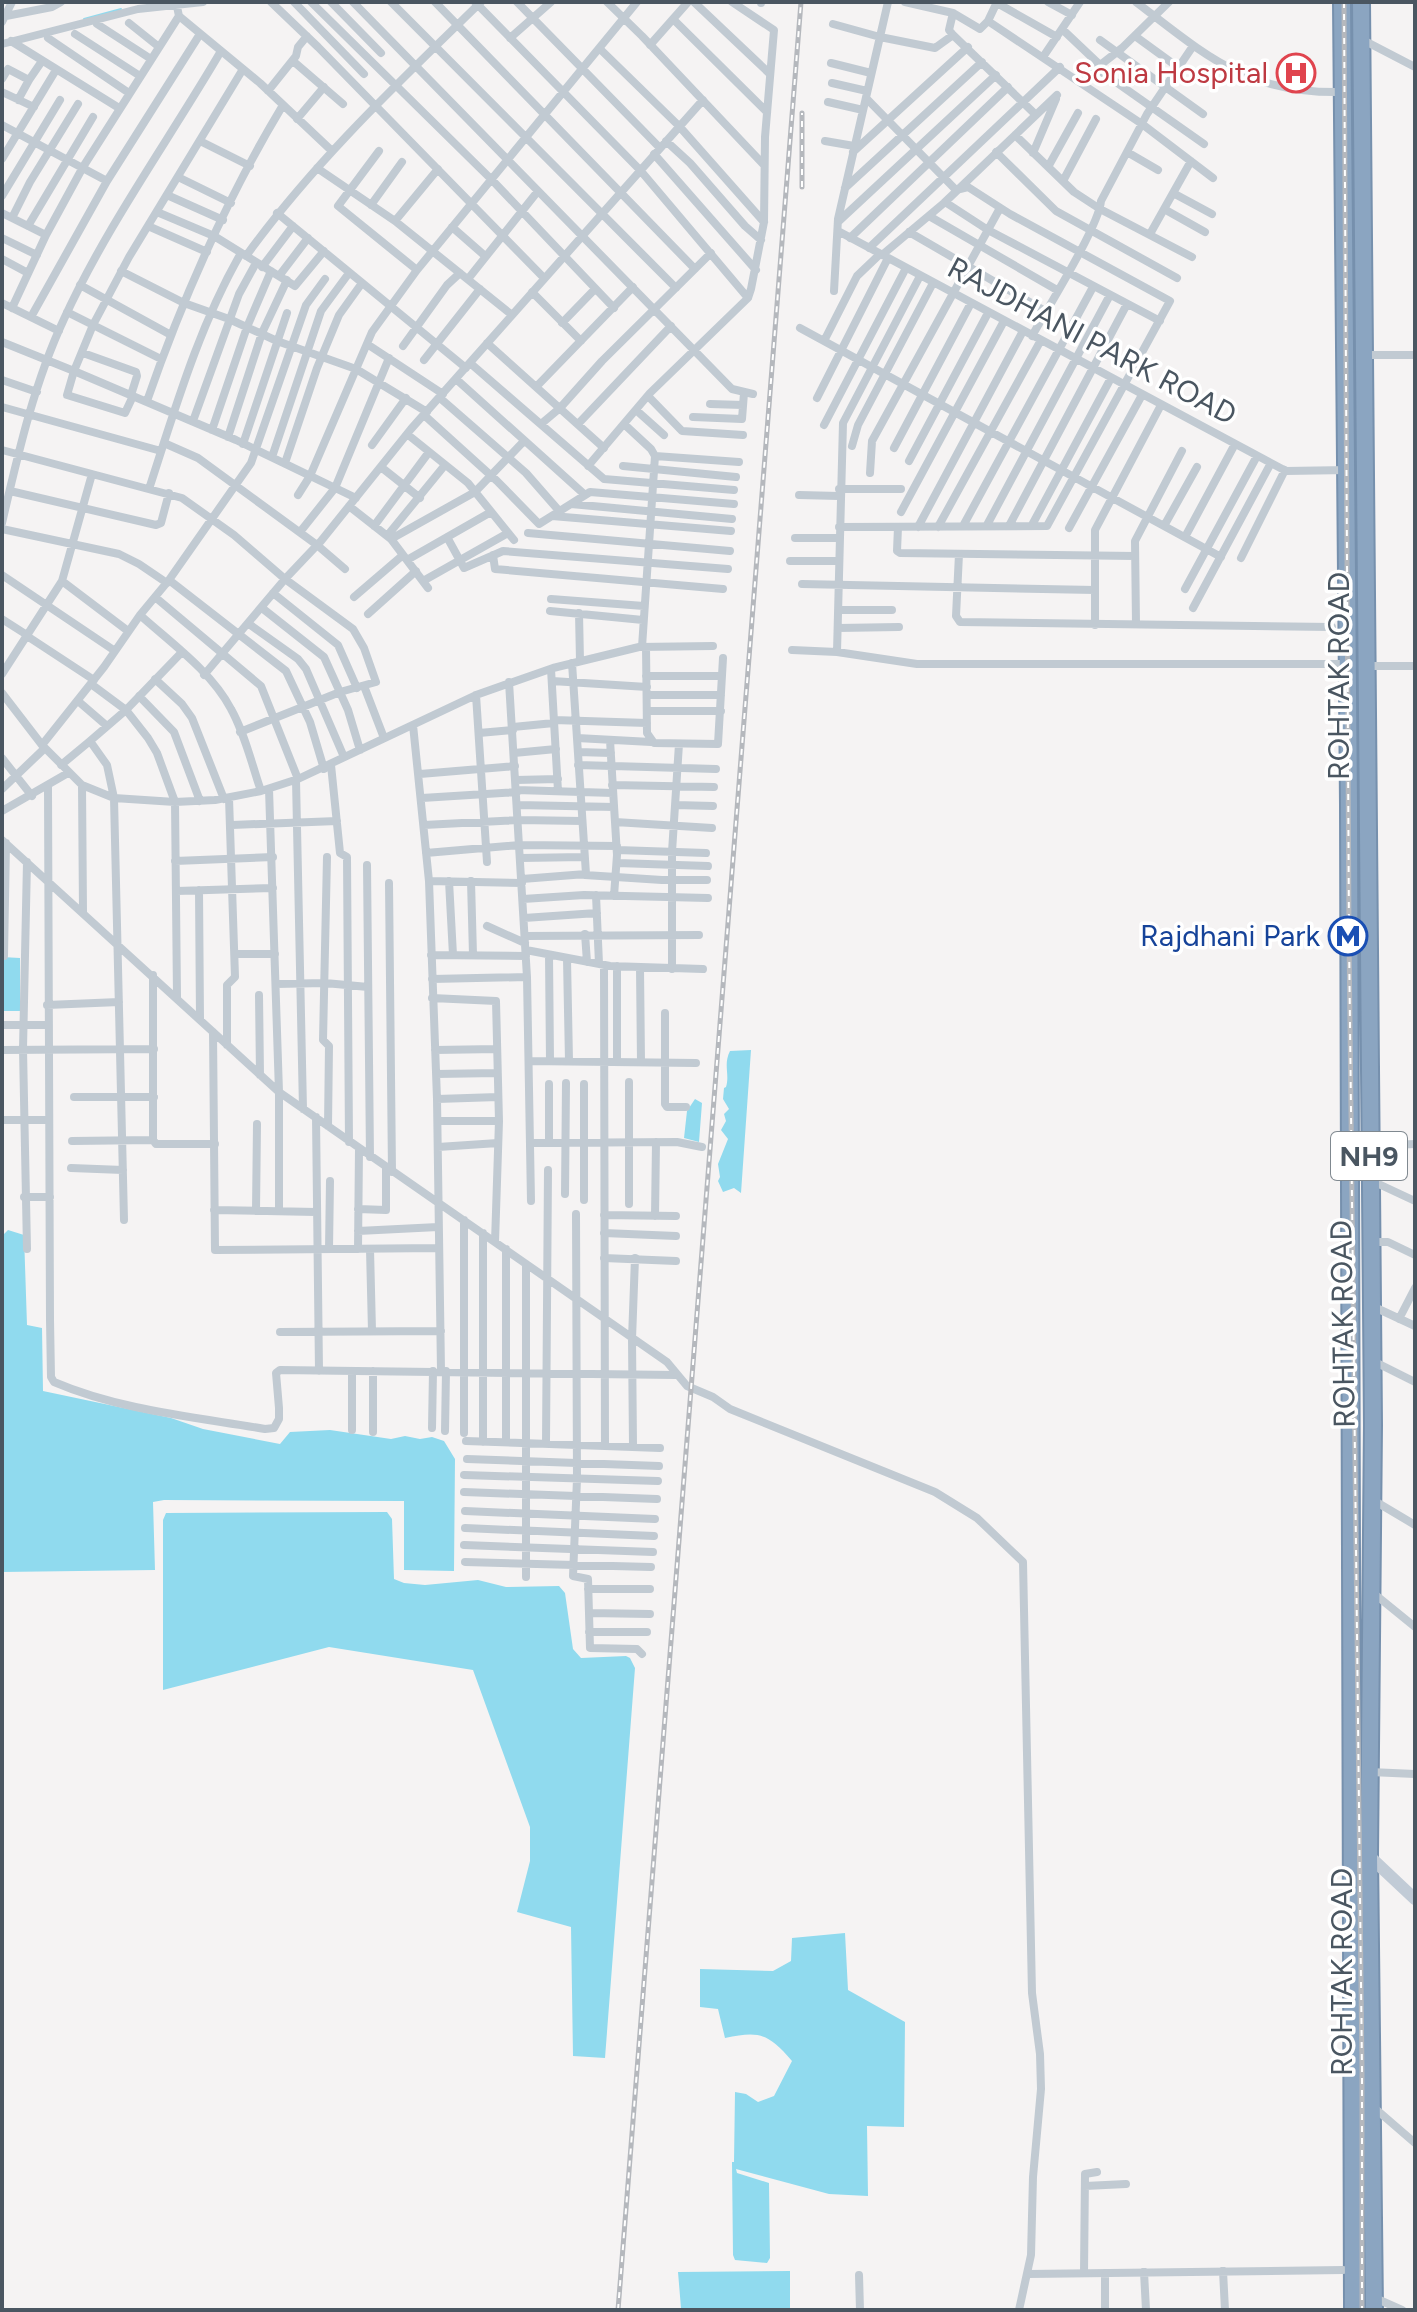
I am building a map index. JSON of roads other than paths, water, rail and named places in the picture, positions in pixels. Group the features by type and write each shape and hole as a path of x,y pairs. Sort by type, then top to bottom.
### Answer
{"highway":[{"name":"ROHTAK ROAD","path":"1342,2 1338,470 1347,664 1360,1854 1370,2023 1374,2304"},
{"name":"ROHTAK ROAD","path":"1353,2310 1352,2024 1360,1854 1370,1772 1372,1500 1361,2"},
{"path":"1350,1090 1369,1089"},
{"path":"1352,2024 1370,2023"}],"street":[{"path":"4,16 12,2"},
{"path":"4,16 52,7 61,2"},
{"path":"7,43 102,17 177,3 203,2"},
{"path":"271,2 544,278"},
{"path":"294,2 364,74"},
{"path":"311,2 492,180 614,308"},
{"path":"331,2 381,53"},
{"path":"353,2 732,389 749,394 743,405 742,419 693,417"},
{"path":"391,2 676,288"},
{"path":"435,2 695,269"},
{"path":"517,2 660,148 756,270"},
{"path":"510,38 551,2"},
{"path":"607,2 764,165"},
{"path":"298,495 310,476 367,344 391,306 417,270 637,2"},
{"path":"650,45 691,2 770,74"},
{"path":"588,466 648,396 748,298 764,222 764,165 774,30 732,2"},
{"path":"834,291 838,226 845,188 888,2"},
{"path":"905,2 953,13 977,29 983,28 996,4"},
{"path":"984,2 996,4 1059,33 1098,67 1204,144"},
{"path":"1048,2 1072,15"},
{"path":"1043,57 1080,2"},
{"path":"1136,2 1229,70 1279,88 1343,92"},
{"path":"1080,81 1135,36 1169,2"},
{"path":"177,3 179,16 268,91 332,151"},
{"path":"149,489 212,313 243,255 332,151 478,3 640,170 748,298"},
{"path":"953,13 949,30 953,35 1036,115"},
{"path":"12,308 46,235 83,167 179,16"},
{"path":"673,19 767,112"},
{"path":"988,21 1142,124 1213,178"},
{"path":"129,23 159,47"},
{"path":"97,24 151,59"},
{"path":"833,24 936,48 953,35"},
{"path":"75,34 140,76"},
{"path":"31,317 107,181 200,34"},
{"path":"268,91 293,61 298,47 307,36"},
{"path":"1135,36 1179,68"},
{"path":"1342,37 1361,39 1415,67"},
{"path":"48,38 129,93"},
{"path":"1100,40 1203,114"},
{"path":"7,43 119,108"},
{"path":"938,527 992,432 1032,336 1089,231 1101,201 1152,107 1193,46"},
{"path":"853,150 889,121 968,47"},
{"path":"600,49 679,126 764,222"},
{"path":"2,523 8,486 29,416 67,312 80,285 221,51"},
{"path":"18,100 42,61"},
{"path":"293,61 343,104"},
{"path":"845,188 982,62"},
{"path":"831,63 871,73"},
{"path":"354,85 374,64"},
{"path":"869,248 1060,67"},
{"path":"2,79 5,68 29,80"},
{"path":"83,353 136,372 125,413 67,395 74,371 121,271 243,69"},
{"path":"2,159 56,70"},
{"path":"838,226 915,149 996,75"},
{"path":"832,83 866,94 956,190"},
{"path":"297,119 324,87"},
{"path":"850,238 1008,87"},
{"path":"2,92 34,107"},
{"path":"824,341 857,276 945,202 1057,95 1033,153"},
{"path":"2,196 60,100"},
{"path":"204,675 317,545 407,434 703,100"},
{"path":"828,102 863,110"},
{"path":"12,218 78,104"},
{"path":"147,401 161,359 214,236 283,105"},
{"path":"1048,167 1078,113"},
{"path":"28,226 93,117"},
{"path":"1063,181 1096,119"},
{"path":"2,125 107,181"},
{"path":"1015,135 1063,181 1100,209 1192,257"},
{"path":"200,141 250,166"},
{"path":"825,141 853,150"},
{"path":"660,148 690,163 761,240"},
{"path":"379,151 339,207 417,270"},
{"path":"996,152 1056,211 1177,278"},
{"path":"1127,152 1158,170"},
{"path":"1150,234 1191,161"},
{"path":"371,205 402,162"},
{"path":"317,168 395,221 512,315"},
{"path":"395,221 438,169"},
{"path":"178,177 231,203"},
{"path":"839,527 1048,525 1160,321 1169,299 1000,208 968,187 956,190"},
{"path":"403,346 447,285 464,276 538,191"},
{"path":"1173,193 1212,214"},
{"path":"167,195 223,220"},
{"path":"945,202 988,230 1160,321"},
{"path":"870,473 872,441 1000,208"},
{"path":"1164,209 1205,232"},
{"path":"157,212 214,236 298,286 324,251"},
{"path":"2,213 46,235"},
{"path":"277,213 437,344 541,424 605,480 734,490"},
{"path":"929,216 1057,290"},
{"path":"148,226 207,252"},
{"path":"212,430 247,327 293,226"},
{"name":"RAJDHANI PARK ROAD","path":"838,226 850,238 1285,470 1365,470"},
{"path":"452,227 484,255"},
{"path":"909,232 1045,311"},
{"path":"2,238 37,255"},
{"path":"193,421 239,294 308,238"},
{"path":"541,424 711,253"},
{"path":"817,398 883,256"},
{"path":"2,259 28,273"},
{"path":"824,425 906,268"},
{"path":"121,271 184,303 356,369 379,381 425,414 538,523 592,492 734,504"},
{"path":"228,437 262,333 271,271"},
{"path":"272,457 322,309 349,273"},
{"path":"837,652 843,423 920,276"},
{"path":"2,789 44,747 236,486 257,450 308,302 325,279"},
{"path":"285,463 340,312 362,283"},
{"path":"852,446 858,425 933,283"},
{"path":"80,285 171,335"},
{"path":"536,387 633,287"},
{"path":"963,526 1093,287"},
{"path":"424,360 480,289"},
{"path":"562,323 595,289"},
{"path":"532,292 581,341"},
{"path":"987,525 1110,295"},
{"path":"2,303 59,331"},
{"path":"894,448 971,303"},
{"path":"1009,526 1127,304"},
{"path":"67,312 161,359"},
{"path":"243,444 287,313"},
{"path":"909,461 988,313"},
{"path":"901,512 1004,321"},
{"path":"578,424 671,326"},
{"path":"800,328 1221,557"},
{"path":"918,527 974,423 1032,336"},
{"path":"2,342 193,421 356,498"},
{"path":"487,343 604,448"},
{"path":"367,344 442,396 526,473 556,514 650,526 731,531"},
{"path":"1364,355 1415,355"},
{"path":"300,532 335,488 389,358"},
{"path":"1032,525 1111,378"},
{"path":"456,379 584,494"},
{"path":"2,380 37,392"},
{"path":"1069,528 1142,395"},
{"path":"648,396 682,431 743,435"},
{"path":"372,445 406,398"},
{"path":"710,404 743,405"},
{"path":"1095,625 1095,530 1161,405"},
{"path":"2,407 198,458 300,532 345,569"},
{"path":"636,410 664,435"},
{"path":"624,424 655,456 643,620 647,723 651,742"},
{"path":"349,506 389,537 426,584 460,561 511,537 475,492 407,434"},
{"path":"389,537 475,492 493,477 524,441"},
{"path":"1185,537 1235,444"},
{"path":"2,450 182,498 354,631 377,681 340,692 240,732"},
{"path":"1136,624 1135,541 1182,451"},
{"path":"374,526 429,452"},
{"path":"655,456 739,462"},
{"path":"1185,589 1257,456"},
{"path":"1193,608 1271,463"},
{"path":"389,537 445,465"},
{"path":"623,466 736,477"},
{"path":"381,467 420,498"},
{"path":"1164,526 1197,467"},
{"path":"1241,558 1285,470"},
{"path":"2,674 62,581 92,474"},
{"path":"8,486 160,524 169,493"},
{"path":"799,495 901,489"},
{"path":"571,504 732,519"},
{"path":"354,597 405,557 491,512"},
{"path":"898,527 898,553 1135,556"},
{"path":"2,529 127,557 168,581 286,671 327,767 340,853 347,857 349,1142"},
{"path":"528,533 730,551"},
{"path":"447,537 464,568 503,551 728,569"},
{"path":"795,538 839,538"},
{"path":"959,554 956,618 960,622 1332,627"},
{"path":"493,555 495,569 723,589"},
{"path":"790,561 838,561"},
{"path":"368,614 416,571"},
{"path":"2,575 115,651"},
{"path":"62,581 128,631"},
{"path":"802,584 1095,590"},
{"path":"273,593 338,645 384,738"},
{"path":"155,597 261,686 297,780 303,1109"},
{"path":"551,599 644,606"},
{"path":"262,608 324,657 360,750"},
{"path":"838,610 892,610"},
{"path":"550,611 643,620"},
{"path":"579,613 574,683 585,875"},
{"path":"140,615 182,652 224,697 265,790 273,857 279,1211"},
{"path":"2,619 92,682 126,710 157,753 175,802 177,997"},
{"path":"249,624 298,659 306,669 344,757"},
{"path":"838,628 899,627"},
{"path":"2,693 44,747 82,785 114,798 200,801 227,799 297,780 476,695 551,669 644,647 713,646"},
{"path":"792,650 837,652 917,664 1347,664"},
{"path":"61,765 126,710 182,652"},
{"path":"577,738 718,744 723,658"},
{"path":"1367,666 1415,666"},
{"path":"551,669 558,791"},
{"path":"646,676 722,676"},
{"path":"155,679 192,718 227,799 232,825 235,954 235,979 227,985 227,1046"},
{"path":"552,681 721,695"},
{"path":"509,682 526,946 531,1201"},
{"path":"476,695 487,862"},
{"path":"139,696 174,732 200,801"},
{"path":"78,701 107,726"},
{"path":"647,711 721,711"},
{"path":"479,733 554,721 647,723"},
{"path":"413,725 429,881 438,1121 440,1371 445,1431"},
{"path":"610,740 617,848 614,896"},
{"path":"90,741 107,765 114,798 124,1220"},
{"path":"672,969 672,852 679,744"},
{"path":"514,753 556,749"},
{"path":"578,752 611,753"},
{"path":"2,758 32,796"},
{"path":"578,765 716,769"},
{"path":"420,774 515,766"},
{"path":"2,811 68,773"},
{"path":"422,798 482,795 558,779"},
{"path":"82,785 83,912"},
{"path":"48,787 50,1328 54,1382 75,1391 132,1405 265,1429 274,1428 279,1419 277,1371 676,1375"},
{"path":"517,787 558,791 714,787"},
{"path":"518,805 614,807"},
{"path":"675,805 713,806"},
{"path":"424,825 519,820 582,821"},
{"path":"232,825 337,821"},
{"path":"615,822 712,828"},
{"path":"4,841 279,1092 667,1362 690,1388 713,1397 730,1409 935,1492 977,1518 1023,1562 1032,1993 1041,2089 1033,2177 1031,2255 1019,2310"},
{"path":"4,841 4,956"},
{"path":"426,853 520,845 584,844 706,853"},
{"path":"175,861 273,857"},
{"path":"327,857 323,1040 329,1046 328,1126"},
{"path":"521,858 584,857"},
{"path":"27,862 23,1025 27,1249"},
{"path":"617,863 708,866"},
{"path":"367,865 370,1157"},
{"path":"429,881 522,881 585,875 707,880"},
{"path":"449,881 453,955"},
{"path":"471,881 473,955"},
{"path":"358,1209 386,1210 389,1170 389,883"},
{"path":"177,891 273,888"},
{"path":"199,890 200,1019"},
{"path":"523,899 596,895 708,898"},
{"path":"596,895 602,964 604,1062 605,1445"},
{"path":"524,918 597,913"},
{"path":"487,926 526,946 567,959 640,968 703,969"},
{"path":"431,955 473,955 585,934 699,935"},
{"path":"585,934 587,962"},
{"path":"235,954 275,954"},
{"path":"549,955 550,1061"},
{"path":"567,959 569,1061"},
{"path":"617,966 617,1062"},
{"path":"640,968 641,1062"},
{"path":"153,975 153,1140"},
{"path":"432,979 527,977"},
{"path":"276,984 325,983 368,987"},
{"path":"259,995 260,1075"},
{"path":"432,998 496,1000 499,1121 495,1242"},
{"path":"47,1005 119,1002"},
{"path":"665,1013 666,1106 686,1107"},
{"path":"2,1025 48,1025"},
{"path":"213,1031 216,1251 439,1248"},
{"path":"2,1050 154,1049"},
{"path":"435,1050 497,1049"},
{"path":"529,1061 696,1063"},
{"path":"436,1074 497,1073"},
{"path":"629,1082 629,1204"},
{"path":"565,1194 566,1083"},
{"path":"549,1084 549,1143"},
{"path":"584,1084 584,1200"},
{"path":"74,1097 154,1097"},
{"path":"437,1099 498,1097"},
{"path":"316,1117 315,1249 319,1371"},
{"path":"2,1120 49,1120"},
{"path":"438,1121 499,1121"},
{"path":"256,1211 257,1124"},
{"path":"72,1141 123,1139 153,1140 156,1144 215,1144"},
{"path":"655,1216 656,1142"},
{"path":"531,1143 677,1142 702,1147"},
{"path":"438,1147 498,1143"},
{"path":"1369,1146 1415,1144"},
{"path":"358,1249 359,1149"},
{"path":"71,1168 123,1170"},
{"path":"546,1443 548,1170"},
{"path":"1370,1179 1415,1201"},
{"path":"329,1249 330,1181"},
{"path":"24,1197 50,1197"},
{"path":"214,1210 316,1212"},
{"path":"576,1214 577,1479 573,1577 587,1578 589,1646 592,1649 637,1649 642,1654"},
{"path":"604,1215 676,1216"},
{"path":"464,1220 465,1437 483,1442 660,1448"},
{"path":"358,1231 438,1227"},
{"path":"483,1233 483,1442"},
{"path":"604,1233 676,1236"},
{"path":"1370,1242 1391,1243 1415,1255"},
{"path":"370,1249 372,1331"},
{"path":"506,1249 506,1442"},
{"path":"604,1258 676,1261"},
{"path":"633,1446 635,1258"},
{"path":"526,1264 526,1577"},
{"path":"1399,1319 1415,1288"},
{"path":"1371,1306 1415,1326"},
{"path":"280,1332 441,1331"},
{"path":"1372,1360 1415,1382"},
{"path":"352,1371 352,1430"},
{"path":"373,1371 373,1432"},
{"path":"432,1428 440,1371"},
{"path":"467,1459 659,1466"},
{"path":"464,1475 658,1481"},
{"path":"464,1492 657,1499"},
{"path":"1372,1500 1415,1525"},
{"path":"465,1511 655,1519"},
{"path":"465,1528 654,1536"},
{"path":"464,1545 653,1552"},
{"path":"465,1562 651,1567"},
{"path":"588,1589 650,1589"},
{"path":"1371,1592 1415,1627"},
{"path":"589,1613 650,1614"},
{"path":"589,1632 647,1632"},
{"path":"1370,1772 1415,1774"},
{"path":"1360,1854 1415,1899"},
{"path":"1371,2105 1415,2143"},
{"path":"1084,2273 1085,2174 1097,2172"},
{"path":"1085,2186 1126,2184"},
{"path":"1028,2274 1343,2270"},
{"path":"1223,2271 1225,2310"},
{"path":"1144,2272 1146,2310"},
{"path":"1105,2273 1105,2310"},
{"path":"859,2275 860,2310"},
{"path":"1374,2304 1402,2310"}],"water":[{"path":"2,957 20,958 20,1011 2,1011"},
{"path":"751,1050 741,1193 734,1188 723,1192 718,1181 718,1164 728,1139 721,1130 726,1121 724,1114 729,1109 723,1099 727,1061 730,1051"},
{"path":"695,1099 702,1103 699,1142 684,1138 687,1111"},
{"path":"8,1230 24,1235 27,1325 42,1328 43,1391 280,1444 290,1432 330,1430 391,1439 432,1437 444,1441 455,1459 454,1571 404,1570 404,1501 164,1500 153,1502 155,1570 2,1572 2,1236"},
{"path":"387,1512 392,1519 394,1579 425,1585 478,1580 506,1587 559,1586 565,1593 573,1649 581,1658 626,1656 635,1668 605,2058 573,2056 571,1927 517,1912 530,1861 530,1827 473,1670 329,1647 163,1690 163,1520 166,1513"},
{"path":"845,1933 848,1990 905,2022 904,2127 867,2126 868,2196 829,2194 736,2169 737,2173 769,2183 770,2258 767,2263 735,2260 732,2162 735,2092 746,2094 758,2102 774,2096 792,2061 762,2036 725,2038 718,2009 700,2007 700,1969 773,1971 791,1961 792,1938"},
{"path":"790,2271 790,2310 681,2308 678,2272"}],"waterway":[{"path":"147,4 157,2"},
{"path":"84,19 121,9"}],"railway":[{"path":"618,2310 801,2"},
{"path":"1344,2 1362,2310"},
{"path":"802,113 802,187"}],"place":[{"name":"Sonia Hospital","path":"1296,73"},
{"name":"Rajdhani Park","path":"1348,936"}]}
